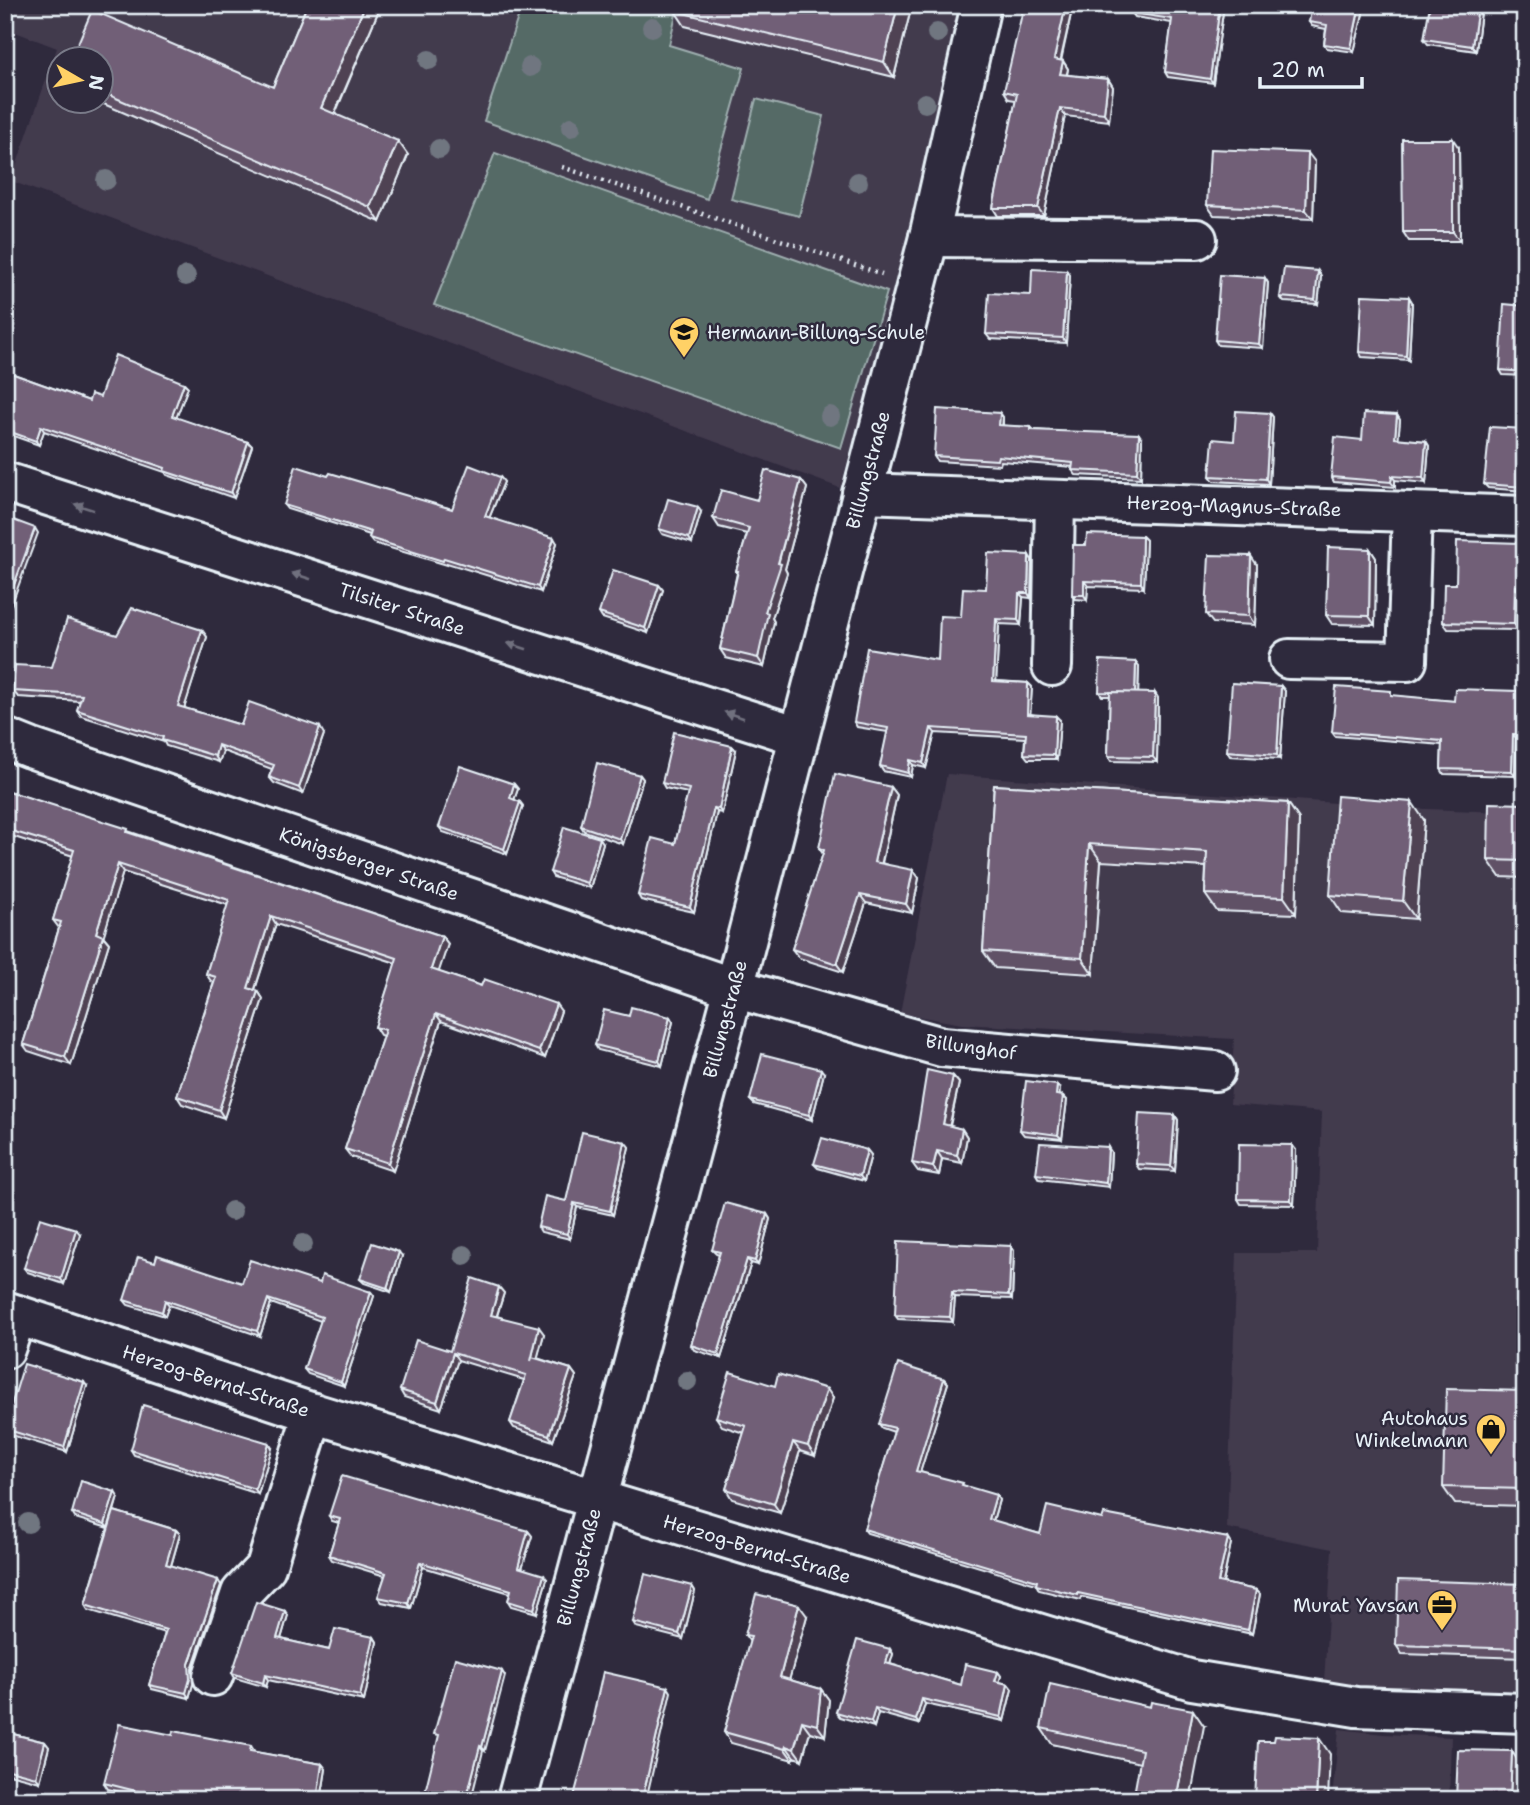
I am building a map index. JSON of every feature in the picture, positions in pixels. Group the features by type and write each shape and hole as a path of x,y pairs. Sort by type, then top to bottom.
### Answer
{"street":[{"name":"Billungstraße","path":"517,1800 734,988 929,237 981,5"},
{"path":"929,237 1197,239"},
{"name":"Tilsiter Straße","path":"5,482 799,736"},
{"name":"Herzog-Magnus-Straße","path":"862,493 1525,516"},
{"path":"1052,666 1055,500"},
{"path":"1289,659 1407,661 1412,512"},
{"name":"Königsberger Straße","path":"5,738 734,988"},
{"name":"Billunghof","path":"734,988 942,1047 1215,1071"},
{"name":"Herzog-Bernd-Straße","path":"9,1325 313,1413 1192,1680 1356,1707 1525,1713"},
{"path":"213,1676 240,1593 266,1567 313,1413"}],"path":[{"path":"562,167 916,285"}],"shaded area":[{"name":"Hermann-Billung-Schule","path":"5,5 963,5 913,230 840,488 11,181 46,80 46,116 116,116 116,46 52,46 5,28"},
{"path":"947,774 1402,808 1525,813 1525,1004 1516,1163 1525,1164 1525,1694 1324,1683 1332,1549 1227,1528 1237,1253 1317,1253 1322,1112 1230,1104 1234,1039 962,1024 900,1013"},
{"path":"1339,1729 1451,1737 1449,1800 1332,1800"}],"green space":[{"path":"522,5 678,5 669,45 744,68 707,199 484,121"},
{"path":"756,99 824,116 799,216 731,199"},
{"path":"495,153 887,292 841,448 434,305"}],"building":[{"path":"307,5 365,5 321,108 398,141 370,207 116,98 116,46 77,46 92,10 273,87"},
{"path":"676,5 898,5 884,62 675,11"},
{"path":"1024,5 1066,5 1054,59 1063,61 1060,74 1108,79 1104,113 1060,108 1038,208 993,208 1017,94 1004,91"},
{"path":"1133,5 1220,5 1210,79 1165,72 1172,19 1132,13"},
{"path":"1312,5 1360,5 1351,48 1324,44 1327,25 1309,22"},
{"path":"1430,5 1478,7 1472,46 1424,39"},
{"path":"1402,139 1453,139 1453,232 1403,232"},
{"path":"1210,149 1308,153 1306,210 1207,205"},
{"path":"1284,268 1318,271 1315,300 1280,297"},
{"path":"1032,269 1067,271 1063,338 986,334 989,293 1031,295"},
{"path":"1220,275 1265,278 1259,344 1215,340"},
{"path":"1362,295 1409,297 1406,356 1359,352"},
{"path":"1504,304 1525,306 1525,372 1500,370"},
{"path":"115,355 184,383 172,416 248,442 231,493 41,426 36,441 5,430 5,371 89,401 91,394 100,397"},
{"path":"937,409 1000,413 999,425 1031,427 1031,430 1139,434 1137,473 1072,470 1073,463 998,456 997,460 934,456"},
{"path":"1236,411 1270,413 1266,479 1210,476 1213,439 1234,441"},
{"path":"1364,413 1397,415 1395,438 1426,441 1423,478 1392,476 1391,482 1331,477 1335,437 1362,440"},
{"path":"1490,427 1525,429 1525,487 1484,484"},
{"path":"469,465 500,477 485,516 554,538 538,587 369,538 371,532 284,505 296,466 328,476 330,473 452,509"},
{"path":"765,470 801,480 778,563 781,564 765,612 768,613 758,658 720,649 736,571 749,528 713,518 721,490 757,500"},
{"path":"668,499 698,507 689,538 659,529"},
{"path":"5,517 35,528 5,609"},
{"path":"1087,534 1142,536 1141,583 1084,581 1084,595 1072,595 1073,545 1086,545"},
{"path":"1457,541 1520,543 1519,586 1515,586 1514,624 1443,622 1444,584 1456,584"},
{"path":"1328,547 1370,549 1369,616 1326,615"},
{"path":"988,553 1029,555 1028,593 1019,593 1018,620 996,619 993,681 1028,683 1027,714 1056,716 1054,755 1024,754 1026,734 931,728 923,763 910,760 908,773 880,766 888,728 854,722 867,648 938,660 940,616 961,617 963,588 986,589"},
{"path":"1209,555 1251,556 1249,616 1206,614"},
{"path":"613,570 659,585 645,628 599,613"},
{"path":"132,608 202,630 178,706 241,725 249,702 320,727 299,788 269,777 274,765 218,745 215,756 77,710 82,695 13,691 15,665 52,667 67,619 117,635"},
{"path":"1100,660 1136,662 1135,693 1099,692"},
{"path":"1232,683 1281,686 1277,755 1227,751"},
{"path":"1336,687 1391,691 1391,695 1454,701 1455,689 1518,691 1517,734 1513,734 1512,771 1441,769 1442,741 1332,732"},
{"path":"1110,692 1155,693 1153,757 1108,756"},
{"path":"674,732 732,746 719,809 714,808 690,907 638,895 652,838 675,844 689,789 662,783"},
{"path":"597,763 640,775 620,839 581,826"},
{"path":"460,766 514,784 510,798 520,802 504,849 439,827"},
{"path":"835,774 891,787 874,862 913,870 906,904 860,895 837,964 792,949 824,850 819,848"},
{"path":"994,785 1288,803 1284,897 1205,894 1207,852 1089,844 1082,958 983,951"},
{"path":"5,790 442,936 431,969 481,986 484,979 556,1004 539,1051 436,1014 388,1163 345,1149 385,1030 375,1027 397,958 271,916 248,988 258,991 219,1110 177,1096 216,977 206,974 229,900 118,864 96,933 103,936 65,1057 23,1044 61,922 53,920 74,850 5,829"},
{"path":"1337,796 1412,802 1403,901 1330,895"},
{"path":"1489,803 1525,804 1525,861 1488,860"},
{"path":"564,827 600,838 587,883 550,872"},
{"path":"631,1007 670,1017 659,1061 595,1045 604,1010 629,1016"},
{"path":"762,1054 821,1069 809,1115 750,1100"},
{"path":"927,1070 953,1076 943,1124 962,1129 957,1155 937,1151 933,1167 912,1163"},
{"path":"1026,1081 1057,1085 1056,1095 1063,1096 1058,1135 1020,1130"},
{"path":"1139,1113 1175,1115 1171,1166 1136,1164"},
{"path":"582,1132 625,1142 610,1211 574,1203 567,1234 538,1227 545,1196 566,1201"},
{"path":"822,1138 867,1150 860,1176 814,1164"},
{"path":"1040,1143 1108,1147 1106,1183 1036,1174"},
{"path":"1239,1144 1292,1145 1291,1200 1238,1199"},
{"path":"725,1203 767,1214 755,1261 747,1259 718,1354 691,1345 720,1252 712,1250"},
{"path":"40,1218 76,1229 61,1279 24,1268"},
{"path":"898,1241 1011,1246 1009,1295 952,1292 950,1317 895,1315"},
{"path":"372,1243 399,1252 387,1288 360,1279"},
{"path":"157,1255 242,1283 250,1260 320,1283 322,1275 371,1292 341,1382 304,1369 322,1317 268,1299 257,1331 165,1300 162,1312 124,1300 138,1257 155,1262"},
{"path":"472,1278 499,1287 491,1315 539,1327 531,1361 532,1357 571,1369 549,1435 510,1422 526,1375 453,1353 437,1402 400,1390 416,1340 450,1351"},
{"path":"24,1364 84,1382 64,1447 5,1429"},
{"path":"898,1364 944,1379 916,1471 996,1495 989,1519 1040,1534 1047,1506 1102,1519 1104,1514 1228,1538 1218,1582 1256,1590 1248,1630 1036,1585 1037,1581 864,1529 895,1428 879,1424"},
{"path":"730,1372 775,1386 778,1374 827,1389 808,1446 793,1442 774,1504 726,1489 746,1426 716,1417"},
{"name":"Autohaus Winkelmann","path":"1446,1389 1525,1391 1525,1489 1443,1487"},
{"path":"143,1405 269,1443 255,1489 131,1450"},
{"path":"342,1476 528,1531 518,1567 544,1575 534,1609 508,1601 511,1590 420,1562 408,1603 378,1597 386,1573 329,1555 340,1519 329,1516"},
{"path":"81,1481 115,1492 105,1524 72,1513"},
{"path":"114,1511 176,1530 166,1564 218,1580 189,1664 190,1679 186,1693 149,1685 166,1630 85,1605"},
{"path":"645,1574 692,1586 679,1634 633,1622"},
{"path":"1398,1580 1525,1584 1525,1649 1396,1645"},
{"path":"756,1594 799,1605 780,1677 821,1689 817,1725 802,1721 794,1749 786,1746 785,1749 724,1732 751,1636 745,1635"},
{"path":"256,1602 285,1611 277,1638 329,1650 335,1629 374,1637 360,1696 265,1675 263,1683 232,1673"},
{"path":"857,1640 890,1649 886,1663 961,1685 965,1664 998,1672 995,1681 1008,1684 1001,1717 922,1699 916,1720 875,1708 871,1722 836,1712"},
{"path":"455,1658 502,1671 466,1800 423,1800 439,1735 434,1734"},
{"path":"603,1672 668,1687 642,1800 573,1800 595,1717"},
{"path":"1050,1684 1150,1707 1151,1702 1193,1710 1176,1800 1133,1800 1142,1750 1041,1728"},
{"path":"119,1724 173,1735 174,1731 251,1746 250,1751 322,1764 317,1800 210,1800 162,1791 160,1797 104,1783"},
{"path":"5,1732 45,1742 36,1777 5,1769"},
{"path":"1275,1736 1319,1738 1316,1800 1255,1800 1258,1741 1274,1741"},
{"path":"1458,1750 1512,1751 1510,1800 1456,1800"}],"place":[{"name":"Hermann-Billung-Schule","path":"684,359"},
{"name":"Autohaus Winkelmann","path":"1491,1456"},
{"name":"Murat Yavsan","path":"1442,1632"}]}
